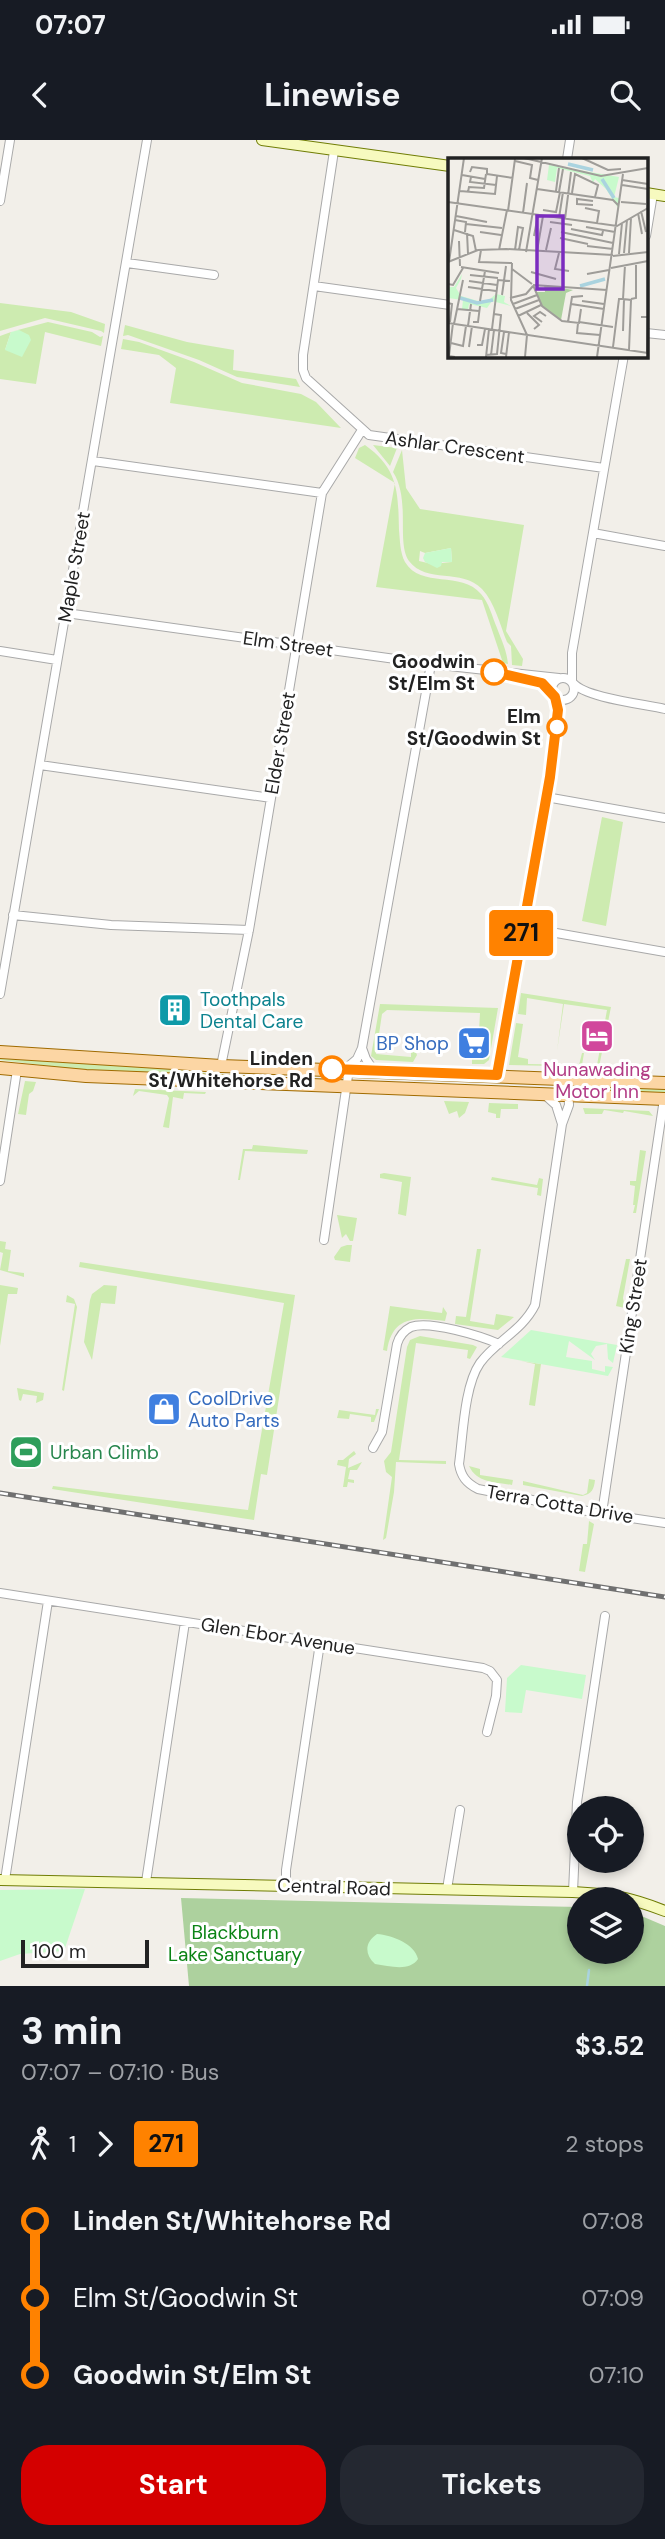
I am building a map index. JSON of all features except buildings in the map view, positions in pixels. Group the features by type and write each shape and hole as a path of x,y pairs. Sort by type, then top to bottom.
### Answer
{"main road":[{"path":"0,1052 222,1066 665,1083"},
{"path":"0,1068 86,1076 665,1099"}],"street":[{"path":"0,201 10,140"},
{"name":"Maple Street","path":"0,994 147,140"},
{"path":"262,140 448,166"},
{"path":"567,158 570,140"},
{"name":"Ashlar Crescent","path":"334,150 303,370 306,378 369,435 604,468"},
{"path":"648,227 655,195"},
{"path":"127,263 214,275"},
{"path":"314,286 448,305"},
{"path":"556,737 568,698 574,691 572,653 624,357"},
{"name":"Elder Street","path":"222,1066 248,930 322,493 362,430"},
{"path":"93,460 322,493"},
{"path":"593,533 665,546"},
{"name":"Elm Street","path":"66,613 432,664 559,678"},
{"path":"0,651 57,660"},
{"path":"497,1075 556,737 558,710 553,683 559,678 572,653"},
{"path":"324,1240 346,1086 346,1069 357,1059 362,1048 432,664"},
{"name":"Elm Street","path":"510,674 539,681 554,695"},
{"path":"559,678 567,678 580,690 665,709"},
{"path":"554,695 568,698 605,697"},
{"path":"40,765 271,798"},
{"path":"546,797 665,818"},
{"path":"13,915 111,925 248,930"},
{"path":"522,927 665,952"},
{"path":"362,1048 374,1071"},
{"path":"0,1181 17,1070"},
{"path":"559,1078 568,1088 570,1095"},
{"path":"543,1094 556,1105 562,1125"},
{"name":"Terra Cotta Drive","path":"570,1095 567,1115 562,1125 535,1305 524,1322 479,1364 471,1385 459,1464 464,1479 478,1489 665,1522"},
{"name":"King Street","path":"602,1513 665,1099"},
{"path":"373,1448 382,1432 397,1344 405,1331 420,1325 473,1333 499,1344"},
{"name":"Glen Ebor Avenue","path":"0,1593 490,1671 495,1675 498,1688 487,1732"},
{"path":"2,1880 48,1601"},
{"path":"573,1887 577,1802 605,1616"},
{"path":"146,1882 185,1622"},
{"path":"286,1885 320,1643"},
{"path":"447,1889 460,1810"},
{"name":"Central Road","path":"2,1880 567,1892"},
{"name":"Central Road","path":"644,1904 665,1911"}],"green space":[{"path":"0,303 71,312 105,324 104,333 45,318 0,331"},
{"path":"48,322 103,336 101,346 45,332 36,384 0,379 0,336 11,332 5,350 19,330 14,331"},
{"path":"125,325 187,342 234,350 233,370 296,379 300,387 237,377 199,360 128,335 123,336"},
{"path":"19,330 29,335 31,340 22,357 5,350 11,332"},
{"path":"123,339 194,362 242,383 301,394 316,402 341,428 170,403 176,368 159,355 121,349"},
{"path":"365,445 385,463 394,483 355,458 359,448"},
{"path":"373,445 397,448 390,466"},
{"path":"402,450 406,488 420,509 524,525 506,631 523,659 522,666 512,665 511,646 482,589 465,579 425,572 409,561 405,553 401,495 393,472","holes":["451,548 452,562 432,564 419,561 420,551 425,553"]},
{"path":"395,484 400,546 405,562 421,575 463,583 481,594 492,614 508,664 503,663 482,600 376,587"},
{"path":"451,548 452,562 442,562 437,568 423,558 425,553"},
{"path":"602,817 623,822 606,926 582,921"},
{"path":"521,993 611,1007 599,1067 509,1065 516,1023 523,1024 518,1057 528,1059 528,1064 579,1065 584,1053 582,1065 597,1065 607,1010 564,1004 557,1051 563,1004 527,998 526,1015 518,1014"},
{"path":"380,1004 498,1008 489,1060 484,1064 472,1064 472,1051 478,1051 480,1013 387,1010 382,1014 376,1054 411,1057 411,1051 415,1050 417,1055 413,1062 376,1060 371,1056"},
{"path":"0,1058 184,1069 205,1073 336,1080 83,1070"},
{"path":"25,1081 36,1082 29,1094 26,1115 18,1114"},
{"path":"572,1085 665,1088 665,1093 575,1090"},
{"path":"135,1089 206,1092 184,1093 183,1099 173,1097 169,1128 163,1127 169,1098 167,1095 139,1091 133,1096"},
{"path":"444,1101 469,1102 465,1113 459,1118 457,1111 449,1114"},
{"path":"489,1103 518,1104 518,1109 501,1109 500,1118 496,1118 496,1114 488,1112"},
{"path":"583,1108 649,1111 653,1116 604,1110 602,1114 585,1114"},
{"path":"253,1145 308,1150 307,1154 245,1151 238,1180 243,1149 252,1149"},
{"path":"640,1150 646,1151 636,1213 633,1213 635,1186 630,1185 630,1181 636,1181"},
{"path":"380,1174 411,1177 406,1216 398,1214 402,1182 380,1178"},
{"path":"492,1177 537,1185 539,1178 543,1179 541,1196 537,1195 538,1188 491,1180"},
{"path":"337,1215 357,1218 353,1241 350,1241 346,1234 342,1238"},
{"path":"0,1241 6,1242 5,1249 11,1250 8,1271 24,1273 24,1277 0,1270 3,1253 0,1252"},
{"path":"352,1245 350,1262 335,1260 334,1257 341,1247"},
{"path":"477,1249 481,1249 470,1321 494,1325 496,1314 514,1317 498,1330 455,1324 456,1316 466,1317"},
{"path":"626,1259 630,1259 623,1298 625,1308 616,1306"},
{"path":"80,1262 295,1295 267,1475 261,1474 254,1520 52,1489 53,1486 248,1510 284,1303 79,1267"},
{"path":"0,1285 18,1288 17,1294 8,1294 0,1346"},
{"path":"104,1285 117,1286 115,1304 101,1303 92,1360 84,1342 90,1300 92,1294"},
{"path":"67,1295 74,1299 77,1307 64,1391 62,1390 75,1304 66,1302"},
{"path":"390,1306 442,1313 443,1307 447,1313 445,1321 416,1319 400,1325 390,1339 387,1351 383,1350"},
{"path":"531,1330 617,1345 613,1363 608,1359 607,1344 596,1346 591,1354 595,1360 569,1341 566,1357 592,1361 592,1369 605,1372 605,1366 613,1367 608,1376 501,1357"},
{"path":"420,1336 477,1347 470,1359 467,1358 468,1350 416,1343 399,1460 446,1461 446,1464 396,1462 394,1492 386,1538 383,1540 392,1477 386,1472 384,1461 391,1452 407,1347 410,1340"},
{"path":"521,1361 541,1364 535,1406 529,1405 535,1364"},
{"path":"17,1388 44,1393 43,1400 36,1403 37,1396 23,1394 21,1401"},
{"path":"376,1409 379,1409 374,1422 371,1422 371,1417 350,1414 349,1419 337,1418 339,1410 375,1415"},
{"path":"354,1451 356,1454 349,1459 348,1468 362,1462 357,1470 350,1470 348,1479 354,1480 354,1483 348,1482 347,1487 343,1487 346,1467 337,1465 338,1460 343,1460"},
{"path":"469,1466 480,1469 480,1475 513,1480 512,1485 482,1479 472,1472"},
{"path":"589,1479 595,1480 593,1488 588,1494 582,1496 523,1485 523,1481 583,1495 587,1493"},
{"path":"589,1521 594,1524 585,1572 579,1571 583,1544 587,1544"},
{"path":"521,1665 586,1675 582,1699 526,1690 522,1713 505,1712 507,1678"},
{"path":"85,1889 64,1951 20,1954 0,1961 0,1890"},
{"name":"Blackburn Lake Sanctuary","path":"181,1898 567,1907 567,1964 644,1964 644,1917 665,1926 665,1986 189,1986"},
{"path":"377,1934 402,1941 412,1949 418,1959 410,1966 404,1967 375,1964 367,1948"}],"waterway":[{"path":"587,1986 589,1970"}],"railway":[{"path":"0,1493 665,1597"}],"bus line":[{"name":"271","path":"332,1069 497,1075 550,777 558,704 548,687 539,681 494,672"}],"place":[{"name":"Goodwin St/Elm St","path":"494,672"},
{"name":"Elm St/Goodwin St","path":"557,727"},
{"name":"Toothpals Dental Care","path":"175,1010"},
{"name":"Nunawading Motor Inn","path":"597,1036"},
{"name":"BP Shop","path":"474,1043"},
{"name":"Linden St/Whitehorse Rd","path":"332,1069"},
{"name":"CoolDrive Auto Parts","path":"164,1409"},
{"name":"Urban Climb","path":"26,1452"}]}
